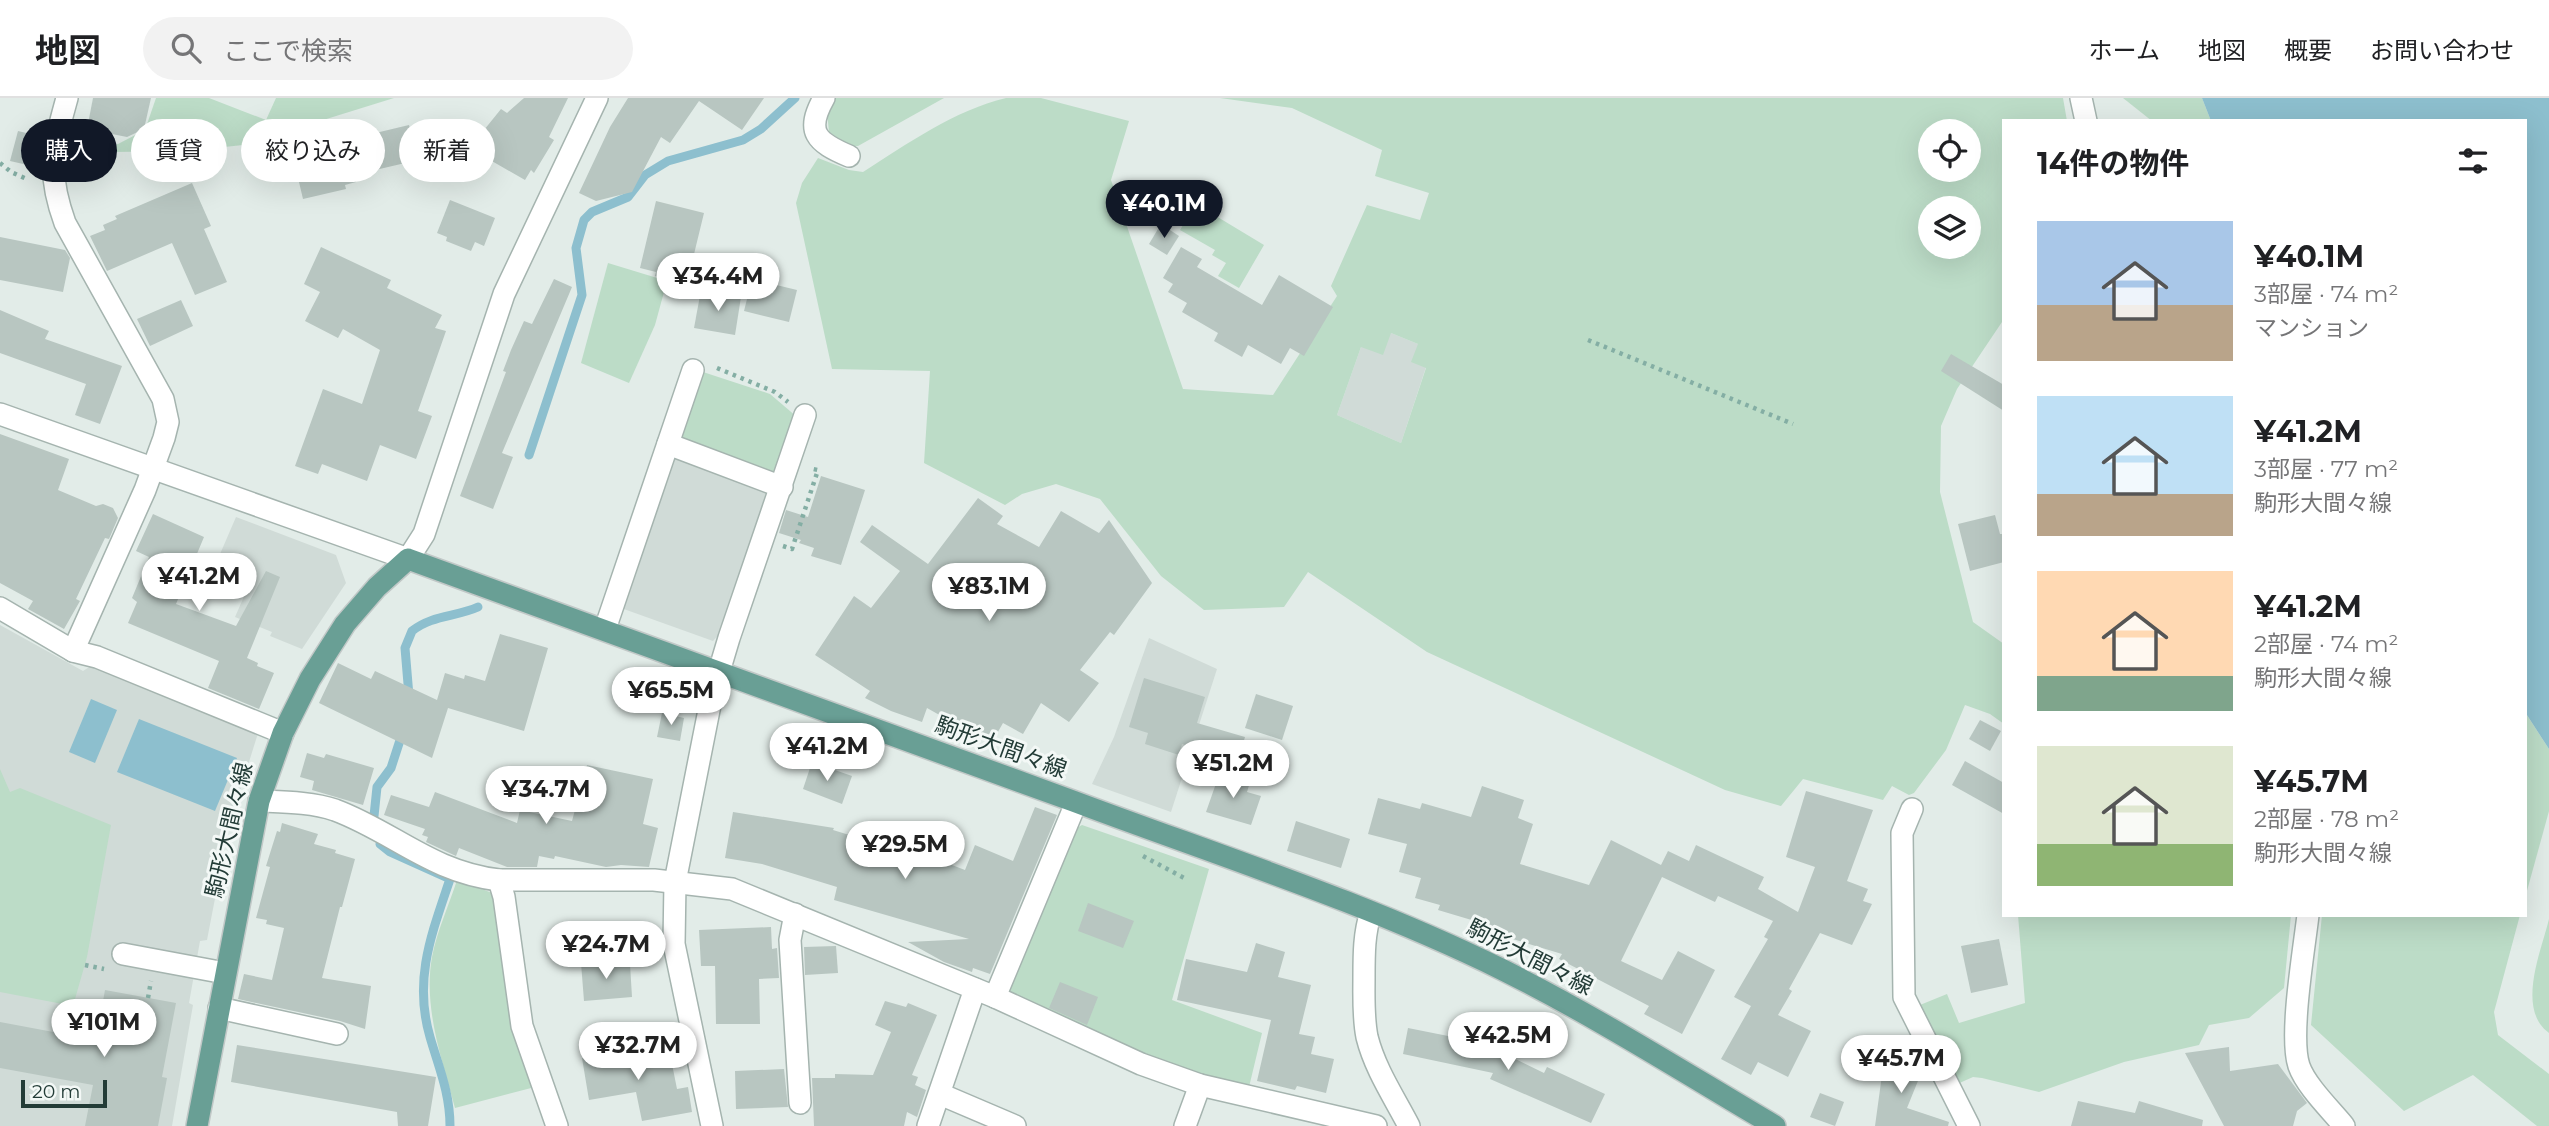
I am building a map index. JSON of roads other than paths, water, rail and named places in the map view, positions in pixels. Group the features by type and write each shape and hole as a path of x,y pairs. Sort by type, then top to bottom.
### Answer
{"main road":[{"name":"駒形大間々線","path":"197,1126 259,801 283,733 310,679 345,624 377,587 408,559 1371,912 1503,970 1587,1015 1775,1126"}],"street":[{"path":"67,98 53,153 53,180 65,223 166,407 167,429 153,469 73,651"},
{"path":"0,414 408,559 424,534 504,294 597,98"},
{"path":"824,98 814,119 814,129 819,140 828,147 849,156"},
{"path":"2081,98 2086,119"},
{"path":"605,629 668,444 701,367"},
{"path":"712,1126 674,944 675,882 709,709 729,638 805,415"},
{"path":"668,444 782,487"},
{"path":"0,608 73,651 97,657 283,733"},
{"path":"259,801 337,810 425,858 474,877 499,880 653,880 732,889 985,993 1141,1064 1200,1085 1376,1126"},
{"path":"929,1126 940,1094 985,993 1076,803"},
{"path":"1912,808 1902,833 1904,997 1969,1126"},
{"path":"499,880 504,897 525,1038 556,1126"},
{"path":"1371,912 1366,928 1364,953 1366,1030 1380,1073 1406,1125"},
{"path":"795,914 790,940 800,1104"},
{"path":"2308,917 2295,1042 2299,1067 2344,1126"},
{"path":"123,954 225,973"},
{"path":"219,1008 337,1034"},
{"path":"1185,1126 1200,1085"},
{"path":"940,1094 1015,1126"}],"water":[{"path":"2202,98 2549,98 2549,749 2527,715 2527,119 2210,119"},
{"path":"91,699 117,710 95,763 69,752"},
{"path":"139,719 237,758 215,811 117,772"}],"waterway":[{"path":"529,455 582,295 576,248 584,220 592,212 628,197 645,175 668,161 743,140 761,129 795,98"},
{"path":"409,696 405,648 412,631 436,619 478,607"},
{"path":"374,816 377,787 391,768 403,731"},
{"path":"380,844 390,852 450,879 431,937 423,995 425,1016 446,1092 450,1126"}]}
